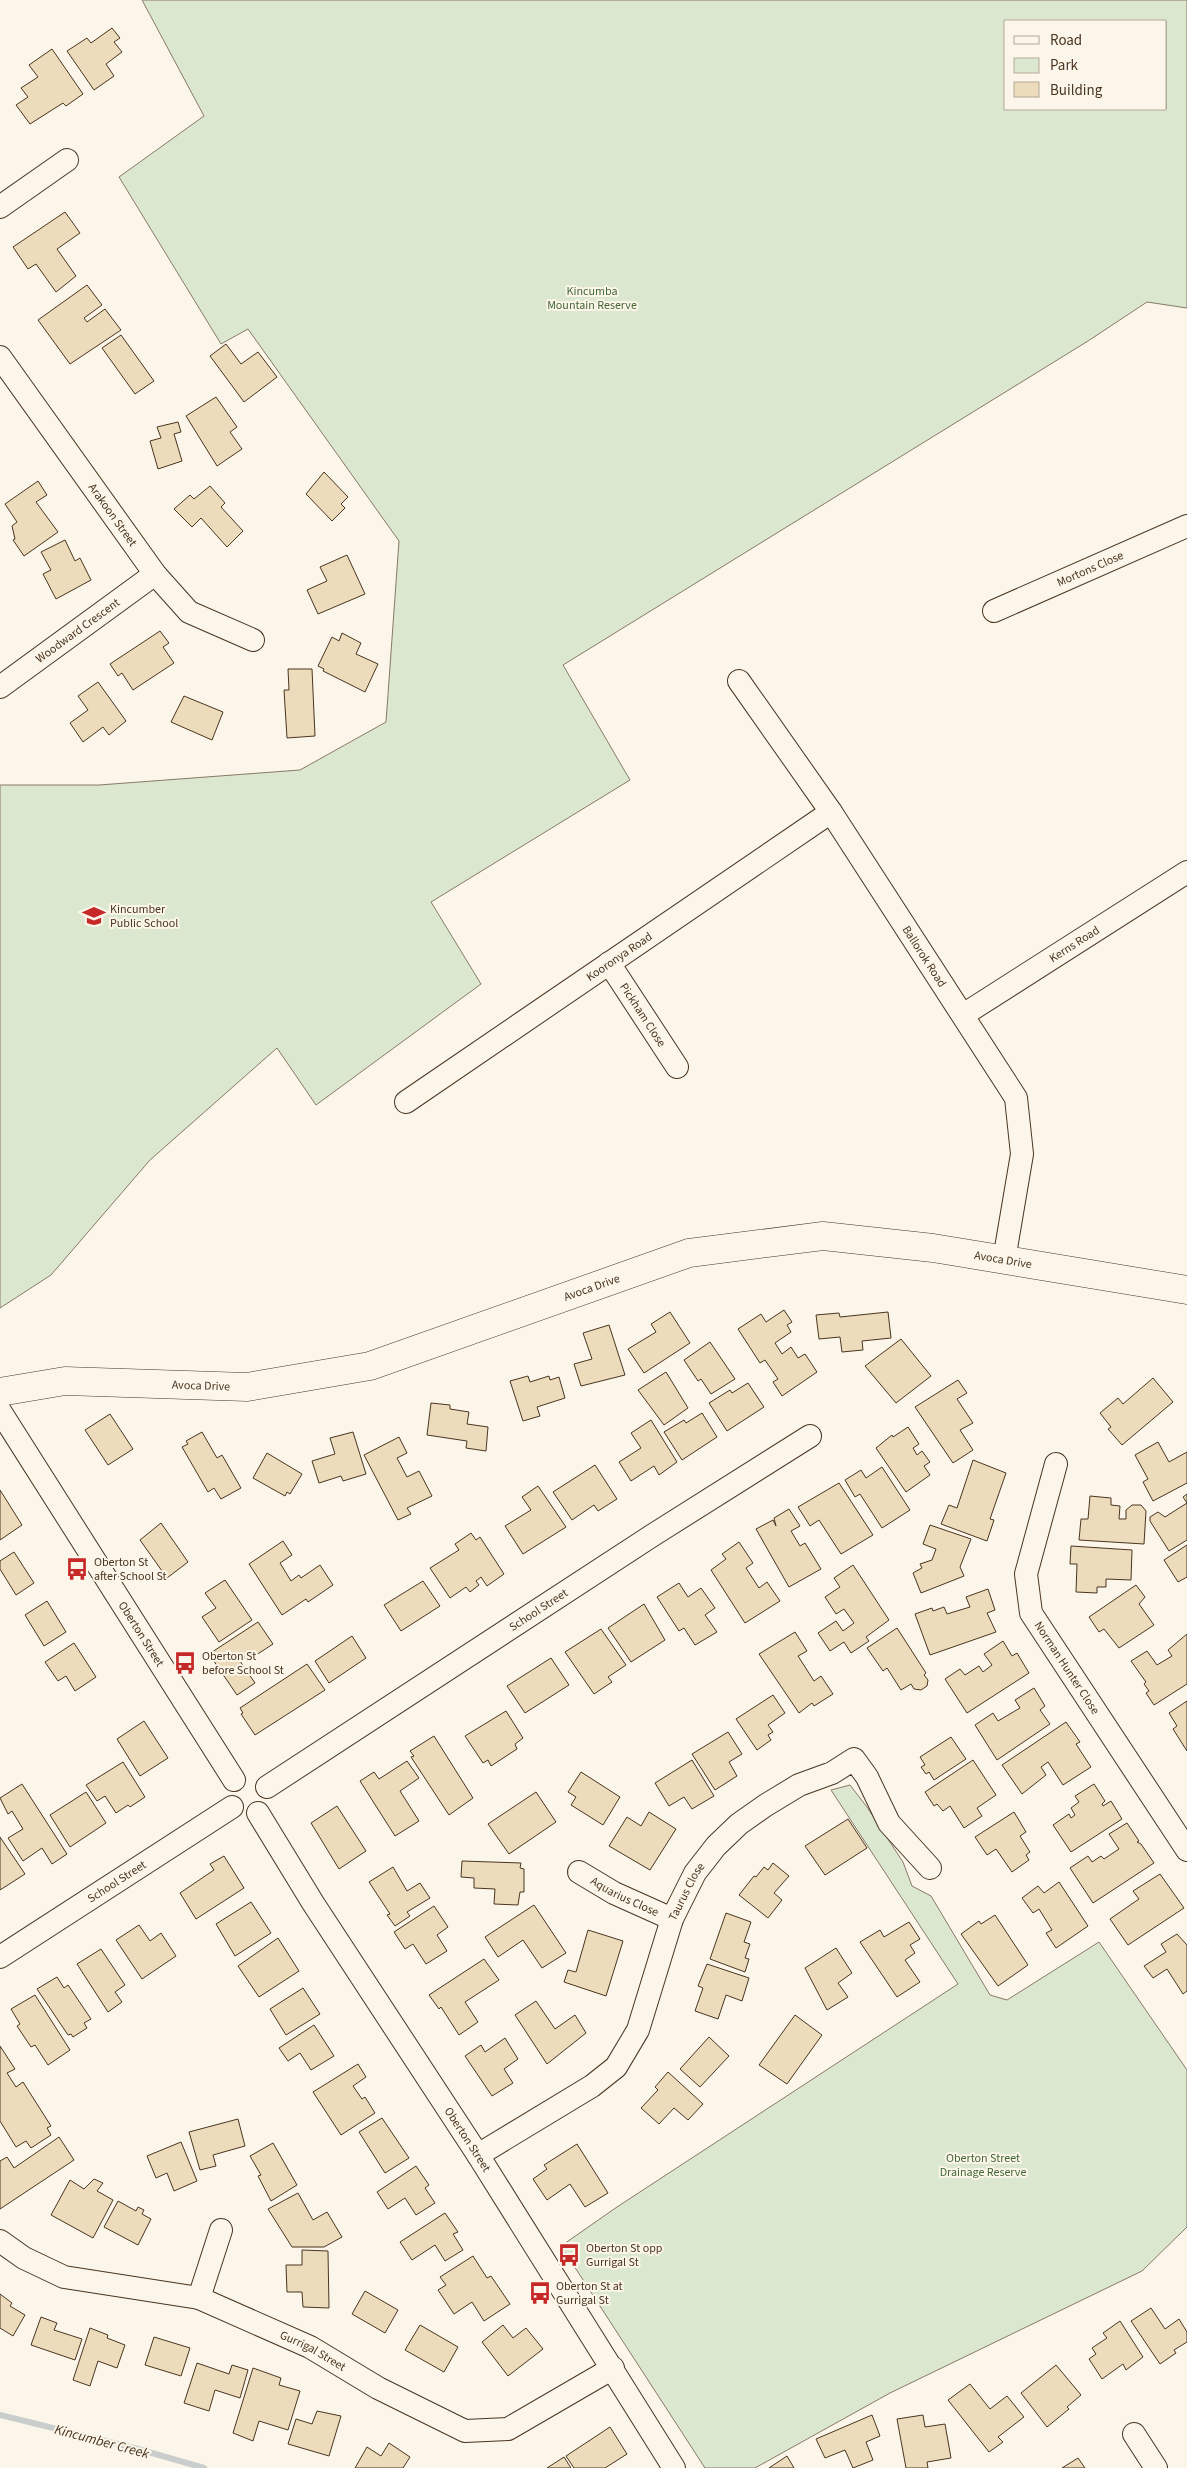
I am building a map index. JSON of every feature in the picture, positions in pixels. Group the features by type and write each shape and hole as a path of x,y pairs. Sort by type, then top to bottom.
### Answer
{"main road":[{"name":"Avoca Drive","path":"0,1392 65,1381 247,1387 370,1366 689,1253 824,1236 933,1248 1187,1290"}],"street":[{"path":"0,207 67,160"},
{"name":"Arakoon Street","path":"0,357 155,574 189,612 252,640"},
{"name":"Mortons Close","path":"994,611 1186,530"},
{"name":"Woodward Crescent","path":"0,687 155,574"},
{"name":"Ballorok Road","path":"739,681 831,812 1016,1098 1022,1154 1004,1260"},
{"name":"Kooronya Road","path":"406,1102 831,812"},
{"name":"Kerns Road","path":"963,1015 1187,872"},
{"name":"Pickham Close","path":"609,963 677,1067"},
{"name":"Oberton Street","path":"0,1411 234,1780"},
{"name":"School Street","path":"267,1787 653,1535 810,1436"},
{"name":"Norman Hunter Close","path":"1056,1464 1026,1574 1032,1613 1187,1850"},
{"name":"Taurus Close","path":"478,2155 592,2086 616,2067 638,2030 672,1920 695,1873 716,1846 740,1824 799,1785 832,1774 854,1759 867,1777 889,1823 930,1868"},
{"path":"243,1775 253,1775 262,1779 267,1787 268,1802 258,1813 244,1815 232,1807 228,1793 234,1780 243,1775"},
{"name":"School Street","path":"0,1957 232,1807"},
{"name":"Oberton Street","path":"258,1813 314,1903 478,2155 674,2468"},
{"name":"Aquarius Close","path":"579,1872 614,1893 672,1920"},
{"path":"199,2298 222,2230"},
{"name":"Gurrigal Street","path":"0,2241 24,2258 64,2277 199,2298 310,2347 378,2388 465,2431 508,2429 613,2368"},
{"path":"1134,2434 1156,2468"}],"green space":[{"name":"Kincumba Mountain Reserve","path":"142,0 1187,0 1187,308 1147,302 1088,341 563,665 630,780 431,902 481,984 316,1105 277,1048 150,1160 51,1275 0,1308 0,785 99,785 300,770 386,722 399,541 248,329 221,344 119,177 204,116"},
{"name":"Oberton Street Drainage Reserve","path":"850,1785 867,1807 903,1862 912,1886 931,1896 990,1995 1007,2000 1099,1942 1187,2070 1187,2227 1142,2271 890,2393 755,2468 705,2468 561,2246 617,2207 958,1984 831,1790"}],"building":[{"path":"112,28 120,38 114,42 122,52 106,64 114,76 94,90 67,51 87,38 91,43"},
{"path":"52,49 83,94 66,106 63,103 30,124 16,105 28,97 21,88 38,77 29,65"},
{"path":"65,212 80,233 57,249 76,276 56,292 36,264 28,269 13,247"},
{"path":"87,285 102,305 84,318 87,322 105,309 121,330 70,364 38,320"},
{"path":"121,335 154,381 135,394 102,348"},
{"path":"226,344 241,364 258,352 277,377 244,402 210,356"},
{"path":"216,397 237,427 230,432 242,449 217,466 186,416"},
{"path":"178,422 181,432 174,434 182,461 158,469 150,441 161,438 157,427"},
{"path":"324,472 348,497 341,504 345,508 332,521 306,494"},
{"path":"38,481 47,495 36,502 58,532 24,556 13,540 15,539 12,526 17,522 5,504"},
{"path":"210,486 225,503 221,507 243,531 227,547 201,518 192,527 174,509 190,495 194,499"},
{"path":"65,540 75,561 80,558 91,580 56,599 43,574 51,570 41,552"},
{"path":"347,555 365,594 318,614 307,590 327,581 320,567"},
{"path":"160,631 169,643 163,647 174,663 133,690 122,673 118,676 110,664"},
{"path":"342,633 361,643 356,654 378,664 365,692 323,671 324,669 318,666 332,637 339,641"},
{"path":"288,669 312,669 315,736 287,738 284,690 289,690"},
{"path":"98,682 126,721 109,735 103,727 83,742 70,723 88,710 78,696"},
{"path":"184,696 223,712 212,740 171,722"},
{"path":"784,1310 792,1322 787,1325 791,1332 775,1343 782,1354 791,1347 798,1358 805,1354 817,1372 782,1396 773,1382 778,1379 765,1360 760,1363 738,1329 761,1314 766,1322"},
{"path":"670,1312 690,1343 644,1373 628,1349 656,1332 651,1324"},
{"path":"888,1312 891,1338 862,1341 863,1350 842,1352 840,1337 819,1339 816,1315 839,1313 840,1317"},
{"path":"609,1325 625,1375 581,1386 574,1364 592,1359 583,1333"},
{"path":"901,1339 931,1376 896,1403 865,1366"},
{"path":"710,1342 735,1379 711,1394 701,1379 698,1381 684,1360"},
{"path":"666,1372 688,1408 664,1425 638,1390"},
{"path":"528,1376 530,1382 549,1376 550,1380 559,1377 565,1398 537,1407 540,1416 523,1421 510,1381"},
{"path":"1153,1378 1173,1402 1122,1445 1108,1429 1111,1427 1100,1413 1118,1398 1123,1404"},
{"path":"958,1380 967,1393 957,1399 973,1423 960,1430 973,1450 953,1463 915,1407"},
{"path":"748,1383 764,1407 727,1431 709,1403 730,1390 732,1393"},
{"path":"431,1403 450,1405 450,1409 469,1412 467,1424 488,1427 486,1451 466,1448 467,1441 427,1435"},
{"path":"702,1413 717,1437 682,1460 664,1432 684,1420 686,1423"},
{"path":"110,1414 133,1449 108,1465 85,1430"},
{"path":"651,1420 677,1462 659,1475 654,1466 631,1481 619,1462 641,1448 631,1433"},
{"path":"908,1427 919,1444 913,1448 917,1455 922,1451 930,1462 924,1466 930,1475 906,1492 876,1448 892,1435 893,1437"},
{"path":"202,1432 217,1458 222,1455 241,1488 221,1499 214,1488 208,1492 182,1447 188,1444 186,1441"},
{"path":"353,1432 366,1474 343,1481 341,1476 319,1483 312,1461 335,1454 330,1438"},
{"path":"399,1437 407,1453 397,1458 407,1477 419,1471 432,1496 407,1508 411,1514 398,1520 364,1455"},
{"path":"1158,1442 1169,1462 1187,1452 1187,1483 1153,1501 1143,1482 1148,1479 1135,1455"},
{"path":"267,1453 302,1474 290,1494 287,1492 285,1496 253,1478"},
{"path":"973,1460 1006,1473 990,1519 994,1520 987,1541 941,1524 949,1505 957,1508"},
{"path":"595,1465 617,1499 598,1511 594,1505 572,1520 553,1492"},
{"path":"882,1467 910,1510 882,1528 860,1494 855,1497 845,1480 861,1470 866,1478"},
{"path":"839,1483 873,1535 841,1554 819,1520 810,1526 798,1507"},
{"path":"538,1486 566,1527 523,1554 505,1526 531,1510 522,1497"},
{"path":"0,1490 22,1525 0,1540"},
{"path":"1187,1494 1187,1503 1183,1497"},
{"path":"1090,1496 1111,1498 1111,1505 1120,1506 1119,1519 1126,1519 1126,1510 1132,1505 1141,1505 1146,1511 1144,1544 1079,1540 1081,1519 1088,1519"},
{"path":"1187,1503 1187,1540 1169,1551 1150,1521 1150,1517 1158,1512 1165,1517"},
{"path":"789,1509 800,1526 791,1531 800,1546 805,1543 821,1569 789,1587 756,1529 773,1520 776,1526 774,1518"},
{"path":"161,1523 188,1562 167,1578 140,1540"},
{"path":"930,1525 971,1539 960,1567 964,1576 921,1593 913,1573 922,1568 920,1564 932,1560 936,1549 923,1544"},
{"path":"471,1533 476,1540 480,1537 504,1574 487,1586 481,1577 476,1581 479,1585 470,1592 466,1587 450,1598 430,1568 459,1550 455,1544"},
{"path":"283,1541 292,1555 280,1563 291,1581 299,1575 301,1578 320,1565 333,1585 308,1602 306,1599 282,1615 249,1564"},
{"path":"739,1542 753,1563 746,1568 759,1588 767,1582 780,1601 745,1623 711,1570 726,1559 722,1554"},
{"path":"1187,1545 1187,1577 1178,1582 1164,1560"},
{"path":"1071,1546 1132,1550 1131,1580 1106,1579 1106,1587 1097,1587 1097,1593 1076,1592 1077,1564 1070,1564"},
{"path":"14,1552 34,1583 16,1595 0,1569 0,1561"},
{"path":"853,1565 889,1620 866,1637 869,1641 851,1653 844,1642 830,1651 818,1633 836,1621 843,1631 854,1623 844,1609 836,1614 825,1597 840,1587 834,1578"},
{"path":"225,1580 252,1620 219,1642 202,1617 216,1608 205,1593"},
{"path":"423,1581 440,1606 401,1631 384,1605"},
{"path":"679,1583 688,1597 701,1588 715,1608 705,1615 717,1632 695,1645 684,1628 679,1631 657,1597"},
{"path":"1136,1585 1145,1597 1139,1604 1154,1625 1119,1648 1104,1629 1099,1632 1089,1617"},
{"path":"988,1589 995,1610 987,1613 996,1632 930,1655 915,1614 932,1608 933,1611 944,1607 947,1614 970,1607 966,1597"},
{"path":"47,1601 66,1632 44,1646 25,1615"},
{"path":"644,1604 665,1640 631,1662 608,1628"},
{"path":"258,1622 273,1644 247,1661 243,1655 238,1658 255,1683 237,1695 209,1654"},
{"path":"897,1628 926,1673 924,1675 928,1680 927,1686 921,1690 914,1689 911,1684 901,1690 887,1668 883,1671 867,1648"},
{"path":"601,1629 626,1665 608,1677 612,1682 594,1694 565,1652"},
{"path":"795,1632 807,1651 798,1656 814,1681 821,1676 833,1694 814,1706 812,1703 799,1713 759,1654"},
{"path":"1187,1634 1187,1684 1154,1705 1146,1693 1149,1691 1144,1684 1146,1682 1131,1661 1147,1651 1157,1665 1172,1656 1168,1650"},
{"path":"352,1636 366,1658 329,1683 315,1661"},
{"path":"1003,1641 1012,1656 1017,1653 1029,1673 967,1713 945,1679 960,1669 965,1675 979,1666 983,1672 992,1665 984,1654"},
{"path":"74,1643 96,1677 75,1691 66,1676 58,1681 45,1662"},
{"path":"551,1658 569,1685 525,1713 507,1686"},
{"path":"307,1664 325,1690 255,1735 241,1714 243,1713 240,1708"},
{"path":"1034,1688 1045,1706 1040,1710 1050,1724 997,1760 975,1725 993,1713 998,1721 1020,1708 1015,1700"},
{"path":"773,1695 785,1713 768,1725 773,1732 768,1735 771,1740 757,1750 736,1719"},
{"path":"1187,1701 1187,1751 1173,1729 1177,1726 1169,1713"},
{"path":"506,1711 523,1738 515,1744 517,1749 491,1766 488,1760 483,1763 465,1736"},
{"path":"144,1721 168,1758 140,1776 117,1739"},
{"path":"1066,1722 1080,1742 1076,1744 1091,1767 1063,1785 1048,1762 1041,1767 1046,1775 1022,1794 1002,1765"},
{"path":"728,1732 742,1754 729,1762 737,1776 715,1790 692,1754"},
{"path":"434,1736 473,1798 449,1815 411,1757 414,1756 410,1751"},
{"path":"951,1737 966,1759 934,1780 929,1772 926,1774 921,1767 925,1765 920,1757"},
{"path":"692,1760 714,1796 692,1809 684,1797 669,1806 655,1783"},
{"path":"973,1760 996,1795 977,1808 982,1816 964,1828 950,1806 943,1811 937,1804 934,1806 925,1792"},
{"path":"407,1761 419,1778 400,1791 419,1821 395,1836 360,1781 374,1772 379,1779"},
{"path":"123,1762 145,1797 130,1807 128,1805 116,1813 105,1796 97,1801 86,1785"},
{"path":"581,1772 620,1797 603,1825 571,1805 576,1797 568,1792"},
{"path":"22,1784 67,1854 52,1864 42,1848 23,1861 8,1838 23,1829 12,1811 8,1814 0,1798"},
{"path":"1094,1784 1105,1801 1102,1804 1103,1806 1111,1801 1122,1819 1071,1852 1053,1825 1069,1814 1071,1818 1075,1815 1071,1808 1079,1802 1075,1796"},
{"path":"86,1792 106,1823 70,1847 50,1815"},
{"path":"536,1792 556,1822 509,1854 488,1824"},
{"path":"337,1806 366,1851 339,1869 311,1823"},
{"path":"649,1812 676,1829 650,1870 609,1846 627,1817 641,1826"},
{"path":"1014,1812 1026,1832 1020,1836 1030,1852 1026,1855 1029,1860 1012,1872 996,1849 987,1855 975,1837"},
{"path":"848,1819 867,1848 825,1875 805,1846"},
{"path":"1127,1823 1139,1841 1137,1842 1141,1844 1154,1863 1093,1903 1070,1868 1088,1856 1092,1862 1101,1856 1104,1859 1119,1849 1109,1834"},
{"path":"0,1837 25,1874 0,1890"},
{"path":"224,1856 244,1888 196,1919 180,1893 214,1870 210,1864"},
{"path":"462,1861 521,1863 520,1868 524,1869 524,1892 520,1892 518,1905 494,1904 495,1889 474,1888 474,1878 461,1877"},
{"path":"773,1863 789,1876 774,1893 782,1900 768,1918 739,1895 754,1876 756,1877 764,1867 768,1870"},
{"path":"393,1867 407,1891 420,1883 430,1898 407,1912 410,1916 395,1926 387,1915 390,1914 369,1882"},
{"path":"1160,1874 1184,1908 1128,1945 1110,1919 1139,1899 1133,1891"},
{"path":"1059,1882 1088,1926 1056,1948 1046,1933 1052,1930 1039,1909 1033,1913 1022,1898 1038,1886 1044,1893"},
{"path":"251,1902 271,1933 235,1956 216,1924"},
{"path":"534,1905 566,1953 542,1968 523,1940 498,1957 485,1937"},
{"path":"434,1906 448,1927 437,1935 447,1951 426,1964 413,1944 405,1949 394,1932"},
{"path":"726,1913 751,1922 744,1942 750,1944 745,1958 749,1959 745,1972 710,1959"},
{"path":"995,1915 1028,1965 998,1986 961,1934 979,1921 981,1924"},
{"path":"909,1922 920,1939 910,1945 915,1953 905,1960 920,1982 897,1997 860,1942 880,1930 884,1937"},
{"path":"139,1925 150,1941 161,1933 176,1956 142,1979 116,1940"},
{"path":"588,1930 623,1941 606,1996 564,1982 568,1970 576,1972"},
{"path":"1177,1934 1187,1945 1187,1991 1183,1994 1167,1969 1153,1978 1144,1966 1166,1952 1161,1944"},
{"path":"278,1938 299,1971 259,1997 238,1966"},
{"path":"836,1948 852,1973 838,1983 848,1997 827,2010 805,1968"},
{"path":"101,1949 125,1985 115,1992 122,2002 108,2012 77,1964"},
{"path":"484,1959 499,1980 465,2002 478,2022 459,2035 441,2007 439,2009 429,1995"},
{"path":"707,1964 749,1978 742,2001 726,1995 718,2019 695,2011 703,1988 698,1986"},
{"path":"57,1977 64,1988 68,1985 91,2019 84,2023 87,2028 73,2037 71,2034 68,2035 37,1989"},
{"path":"303,1988 320,2014 286,2035 270,2009"},
{"path":"35,1995 70,2050 48,2065 35,2045 31,2047 17,2026 20,2024 11,2009"},
{"path":"536,2001 555,2029 575,2015 586,2033 547,2064 515,2015"},
{"path":"795,2015 822,2035 787,2084 759,2065"},
{"path":"314,2025 334,2056 311,2070 300,2053 288,2061 279,2048"},
{"path":"709,2037 729,2056 700,2087 680,2069"},
{"path":"505,2038 518,2059 504,2069 513,2083 492,2096 465,2056 481,2045 485,2052"},
{"path":"0,2046 15,2069 7,2073 16,2087 23,2082 51,2126 47,2128 51,2135 31,2148 26,2141 16,2147 0,2121"},
{"path":"358,2064 366,2077 353,2086 362,2099 365,2097 375,2113 341,2135 313,2092"},
{"path":"668,2072 703,2104 688,2120 674,2108 659,2124 641,2108 658,2090 655,2087"},
{"path":"382,2118 409,2158 385,2173 359,2132"},
{"path":"238,2119 245,2146 213,2155 216,2166 200,2170 189,2132"},
{"path":"59,2137 74,2160 0,2209 0,2161 7,2157 14,2168"},
{"path":"181,2142 197,2181 174,2191 167,2173 156,2178 147,2156"},
{"path":"273,2143 297,2185 271,2201 258,2176 261,2175 250,2156"},
{"path":"577,2144 608,2193 585,2207 570,2184 547,2200 533,2179 547,2169 544,2165"},
{"path":"416,2166 429,2185 425,2188 435,2203 416,2215 405,2198 388,2209 377,2192"},
{"path":"94,2179 103,2183 97,2191 113,2200 93,2238 51,2215 70,2180 84,2189"},
{"path":"298,2193 313,2220 327,2212 342,2237 324,2247 292,2247 268,2209"},
{"path":"118,2201 136,2211 138,2207 144,2210 142,2214 151,2219 138,2245 104,2227"},
{"path":"445,2213 458,2232 453,2234 463,2250 445,2261 435,2245 412,2260 400,2242"},
{"path":"302,2250 328,2251 329,2308 303,2307 302,2292 287,2292 286,2265 302,2265"},
{"path":"473,2256 487,2278 491,2276 510,2304 484,2321 472,2302 454,2314 438,2290 446,2285 440,2277"},
{"path":"365,2291 398,2310 385,2333 352,2314"},
{"path":"0,2294 12,2303 10,2306 25,2315 13,2336 0,2328"},
{"path":"1151,2308 1165,2329 1179,2319 1187,2332 1187,2342 1174,2350 1176,2353 1160,2364 1131,2321"},
{"path":"41,2317 57,2323 54,2330 82,2339 75,2360 31,2345"},
{"path":"1120,2321 1143,2357 1126,2370 1123,2364 1102,2379 1089,2359 1096,2354 1092,2348 1107,2338 1103,2333"},
{"path":"420,2325 458,2347 444,2372 405,2350"},
{"path":"503,2325 513,2338 526,2328 543,2349 508,2376 482,2342"},
{"path":"90,2328 108,2335 107,2338 125,2345 117,2368 98,2361 90,2386 73,2380"},
{"path":"154,2337 190,2348 181,2376 145,2365"},
{"path":"197,2363 229,2374 232,2365 248,2370 240,2398 215,2390 209,2411 184,2403"},
{"path":"1056,2365 1081,2395 1067,2407 1069,2409 1047,2427 1021,2393"},
{"path":"253,2368 281,2378 279,2385 300,2391 288,2430 259,2421 253,2441 233,2433"},
{"path":"970,2384 990,2409 1007,2396 1024,2417 998,2437 1003,2442 989,2452 948,2400"},
{"path":"317,2411 341,2416 329,2456 288,2444 296,2419 312,2424"},
{"path":"872,2415 880,2436 866,2442 873,2460 853,2468 845,2450 825,2458 816,2439"},
{"path":"923,2415 925,2427 945,2424 951,2458 927,2462 928,2468 906,2468 897,2419"},
{"path":"610,2427 627,2454 605,2468 574,2468 566,2456"},
{"path":"389,2443 410,2457 403,2468 355,2468 367,2447 381,2456"},
{"path":"787,2456 794,2468 769,2468"},
{"path":"564,2457 571,2468 547,2468"},
{"path":"1078,2458 1085,2468 1062,2468"}],"waterway":[{"name":"Kincumber Creek","path":"0,2415 138,2449 204,2468"}],"place":[{"name":"Kincumber Public School","path":"94,916"},
{"name":"Oberton St after School St","path":"77,1569"},
{"name":"Oberton St before School St","path":"185,1663"},
{"name":"Oberton St opp Gurrigal St","path":"569,2255"},
{"name":"Oberton St at Gurrigal St","path":"540,2293"}]}
